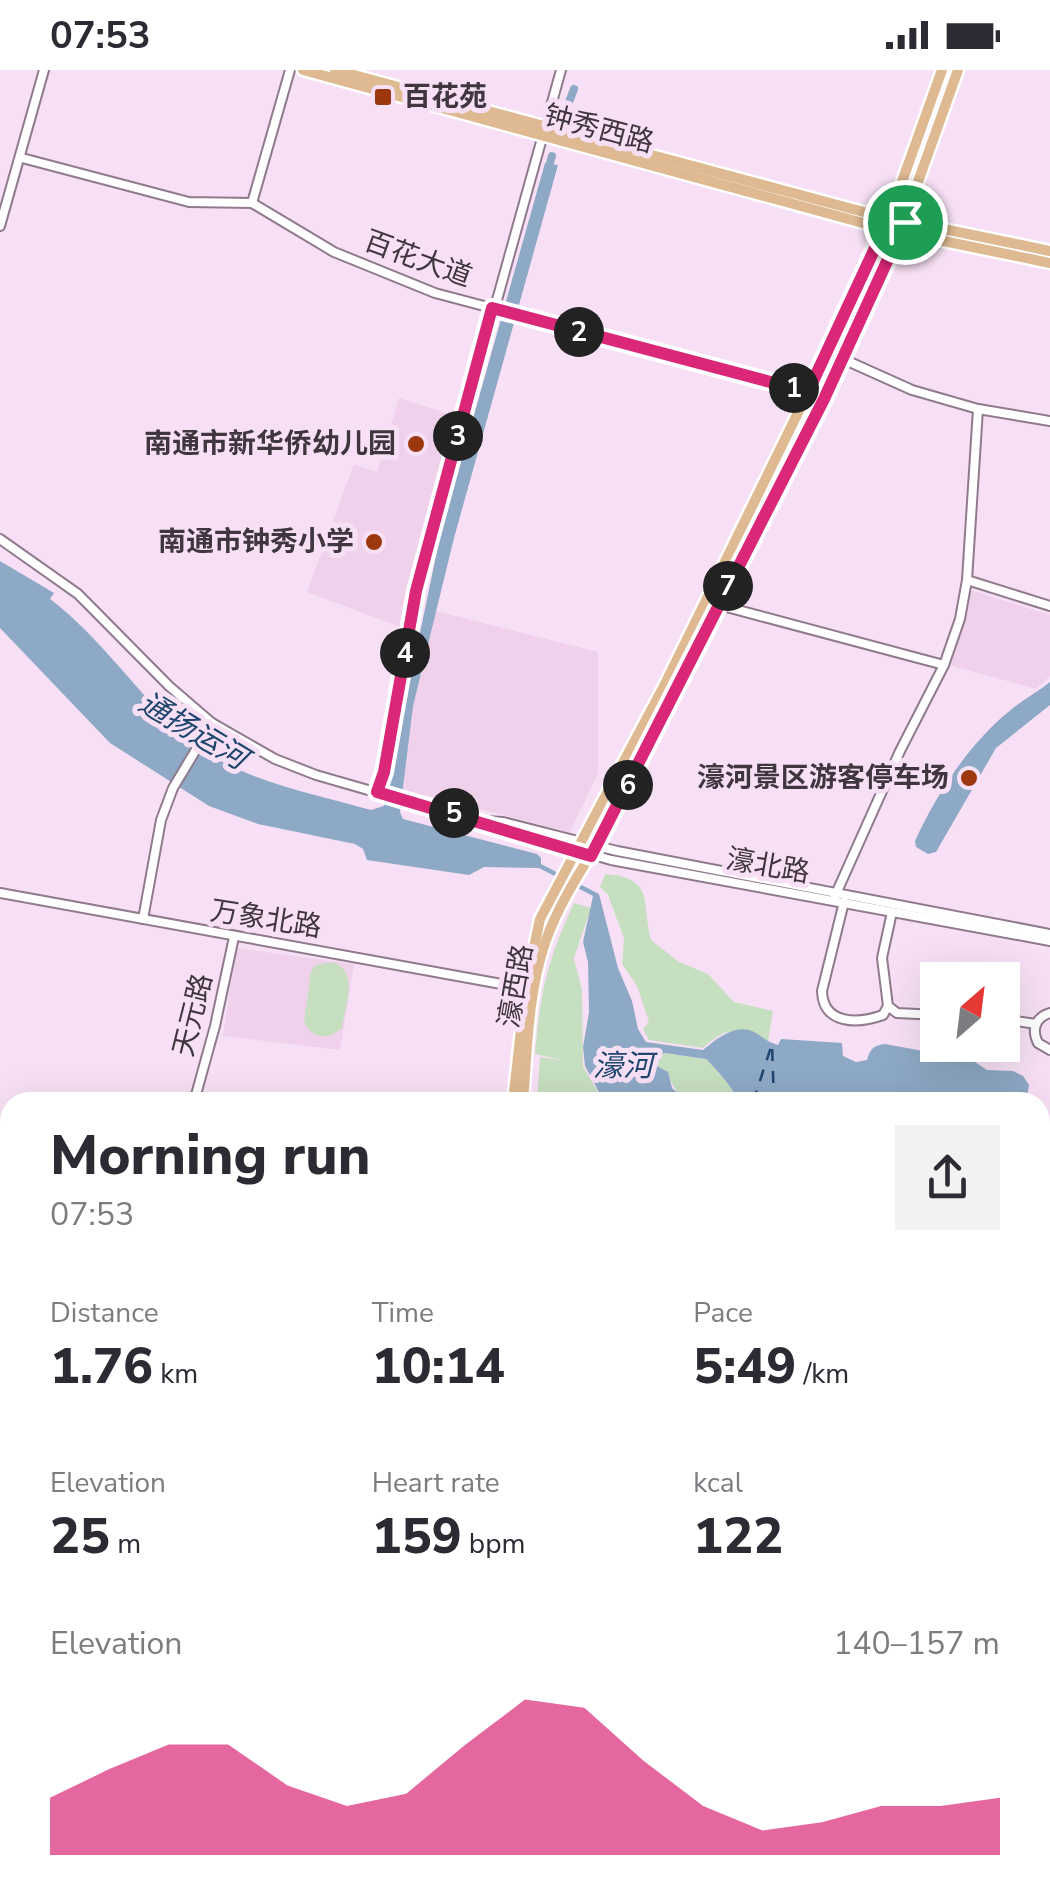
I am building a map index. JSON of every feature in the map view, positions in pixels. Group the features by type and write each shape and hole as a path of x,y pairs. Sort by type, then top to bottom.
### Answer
{"main road":[{"name":"钟秀西路","path":"303,70 904,228"},
{"name":"钟秀西路","path":"335,70 542,132"},
{"name":"濠西路","path":"514,1092 534,934 566,866 665,684 808,392 887,224 942,70"},
{"name":"濠西路","path":"524,1092 537,971 551,927 594,851 843,359 904,228 958,70"},
{"path":"904,228 1050,251"},
{"path":"904,228 1050,262"}],"street":[{"path":"0,226 44,70"},
{"path":"252,204 290,70"},
{"path":"380,792 416,591 561,70"},
{"name":"百花大道","path":"22,158 189,202 252,204 334,252 435,293 808,392"},
{"path":"843,359 912,390 978,409 1050,422"},
{"path":"834,897 944,665 960,619 967,580 978,409"},
{"name":"濠北路","path":"0,539 78,594 168,686 212,723 275,759 482,822 502,822 594,851 1050,937"},
{"path":"967,580 1050,606"},
{"path":"719,604 944,665"},
{"path":"143,920 161,820 173,788 212,723"},
{"name":"万象北路","path":"0,893 234,938 526,985"},
{"name":"濠北路","path":"834,897 892,912 1050,937"},
{"path":"844,902 822,992 823,1006 829,1014 844,1019 874,1018 883,1015 888,1006 882,958 892,912"},
{"name":"天元路","path":"197,1092 216,1026 234,938"},
{"path":"888,1006 898,1013 920,1014"},
{"path":"1020,1022 1036,1024 1050,1013"},
{"path":"1036,1024 1038,1042 1050,1050"}],"shaded area":[{"name":"南通市钟秀小学","path":"399,398 455,416 403,628 307,592 354,464 377,472"},
{"path":"970,590 1050,615 1050,676 1036,689 949,665 968,612"},
{"path":"428,609 598,652 598,773 570,832 400,789"},
{"path":"236,948 354,964 340,1050 223,1036"}],"green space":[{"path":"605,874 621,876 639,886 651,940 679,962 708,974 734,1002 773,1011 768,1042 734,1031 720,1035 703,1048 649,1040 643,1029 649,1022 637,986 622,964 624,938 608,895 600,887"},
{"path":"574,903 591,908 574,958 582,990 583,1066 598,1092 538,1092 540,1057 566,1061 535,1054 547,976"},
{"path":"332,962 346,973 348,999 342,1028 321,1036 304,1022 311,971 316,965"},
{"path":"665,1053 706,1059 733,1092 677,1092 668,1072 655,1061"}],"water":[{"name":"濠河","path":"545,163 558,165 454,538 413,706 400,812 403,819 537,854 541,864 599,894 618,968 646,1042 703,1050 741,1029 778,1045 781,1039 842,1043 843,1056 856,1062 867,1060 873,1048 885,1044 920,1050 920,1062 975,1062 987,1070 1013,1071 1023,1076 1029,1085 1028,1092 733,1092 706,1059 665,1053 657,1057 657,1066 668,1072 677,1092 599,1092 585,1066 583,1047 589,1012 588,962 583,942 593,896 539,868 484,867 469,875 367,860 363,849 355,844 258,824 209,806 110,743 0,628 0,561 54,593 50,599 200,748 270,782 371,810 384,806 441,532"},
{"path":"1050,682 1050,705 996,748 936,852 928,854 916,847 915,841 956,769 997,722"}],"waterway":[{"path":"569,102 574,89"},
{"path":"550,163 552,156"}],"ferry route":[{"path":"756,1092 772,1044 774,1092"}],"place":[{"name":"百花苑","path":"383,97"},
{"name":"南通市新华侨幼儿园","path":"416,444"},
{"name":"南通市钟秀小学","path":"374,542"},
{"name":"濠河景区游客停车场","path":"969,778"}],"route":[{"path":"889,218 905,222 824,399 591,856 377,792 384,772 416,591 492,308 808,392 889,218"}],"water label":[{"name":"通扬运河","path":"193,731"}]}
